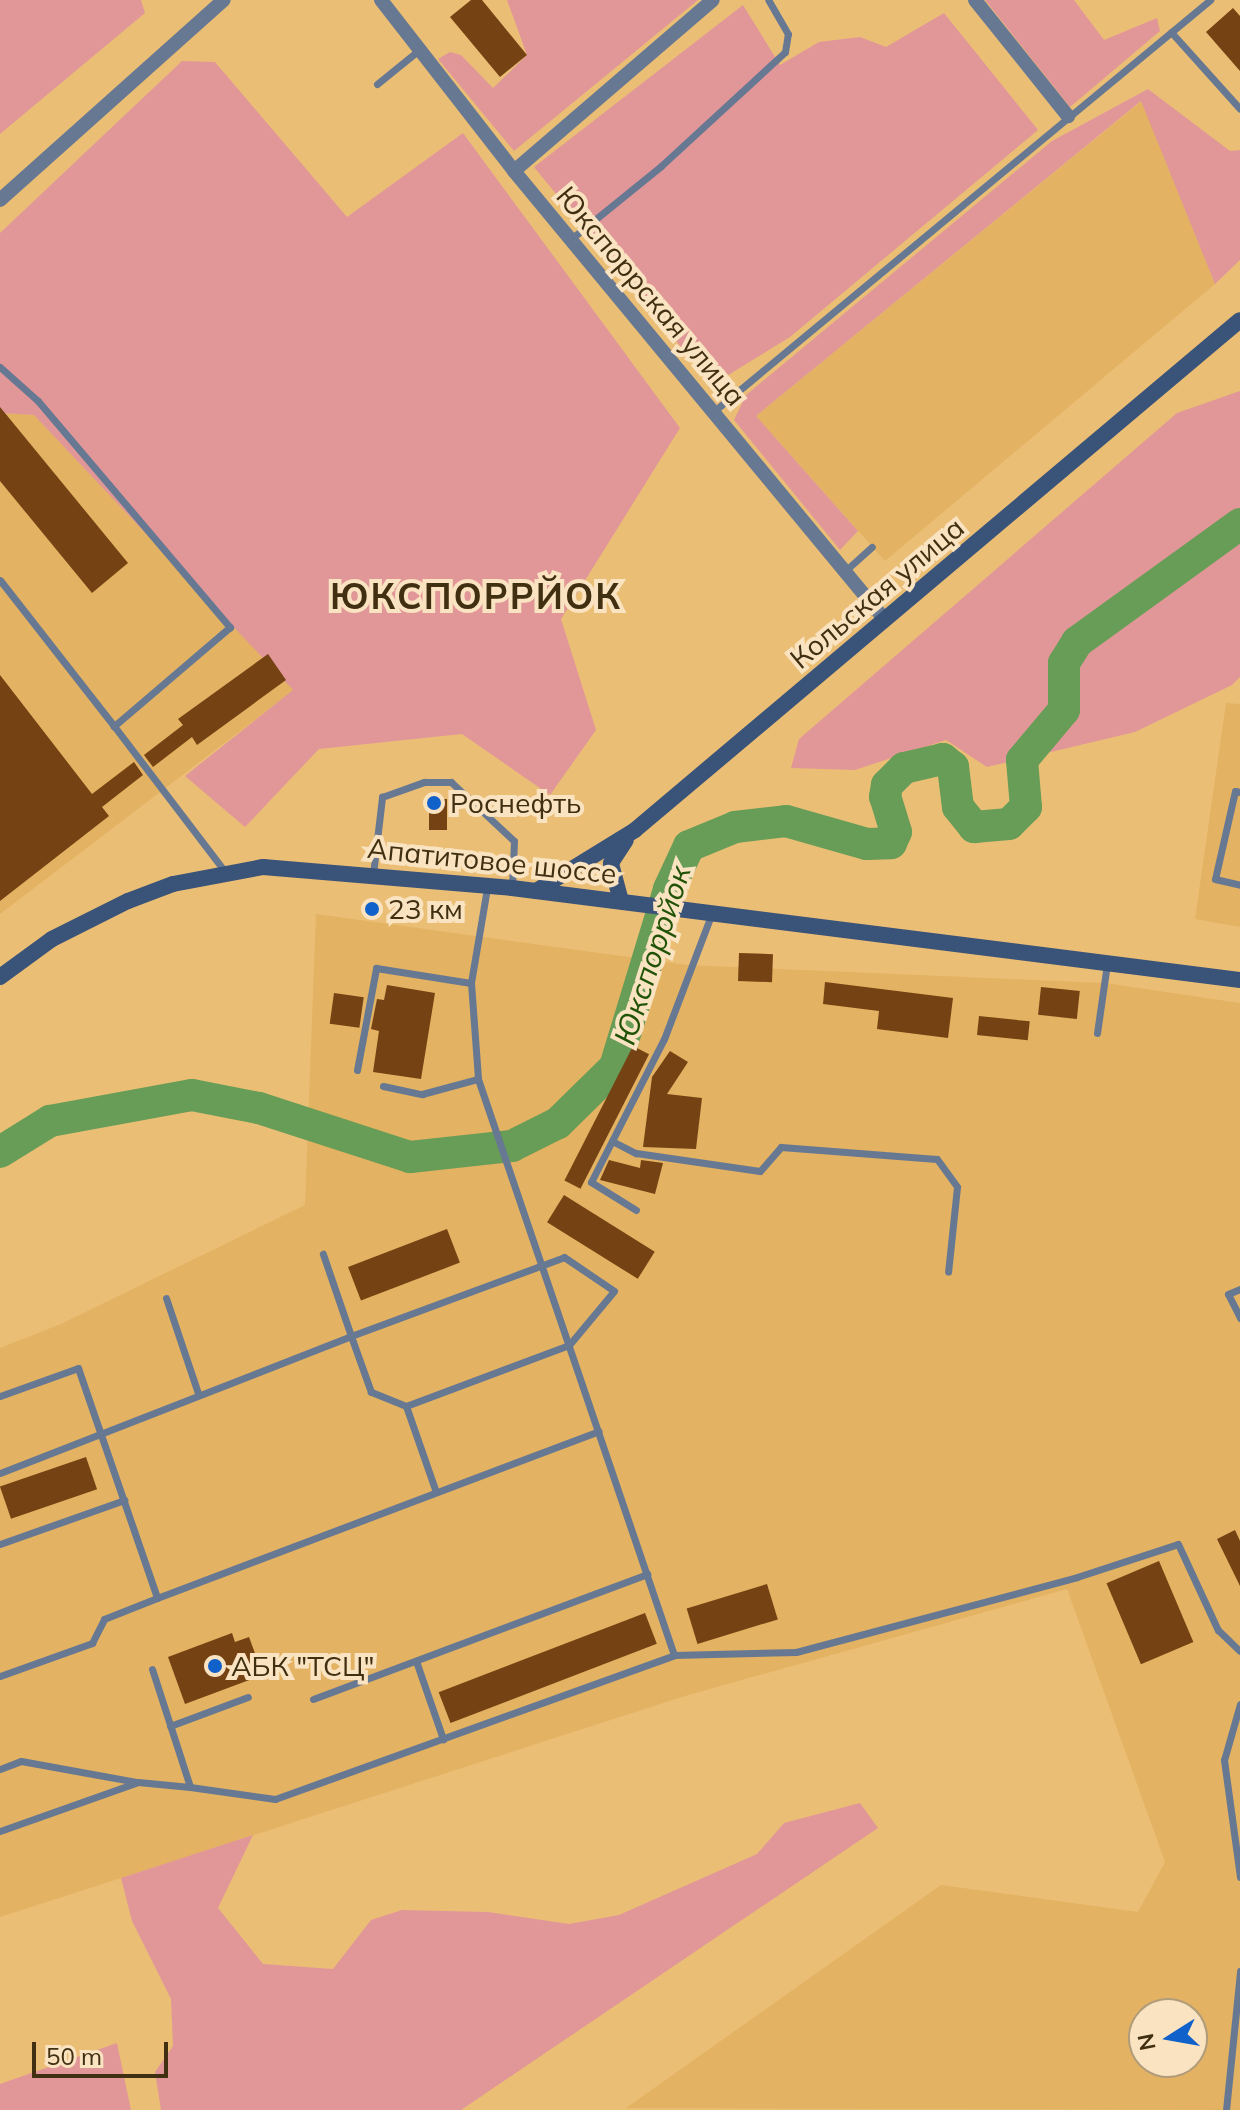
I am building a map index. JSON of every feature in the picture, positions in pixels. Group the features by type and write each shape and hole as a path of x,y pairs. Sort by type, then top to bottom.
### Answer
{"street":[{"path":"0,200 224,0"},
{"name":"Юкспоррская улица","path":"381,0 514,171 885,620"},
{"path":"514,171 713,0"},
{"path":"975,0 1068,116"},
{"name":"Кольская улица","path":"536,891 635,830 1240,320"},
{"path":"621,901 611,863 635,830"},
{"name":"Апатитовое шоссе","path":"0,977 52,939 128,901 226,873 263,867 488,885 1240,980"}],"lane":[{"path":"571,239 661,166 785,52 788,34 768,0"},
{"path":"713,412 1210,0"},
{"path":"1171,32 1240,109"},
{"path":"377,84 420,50"},
{"path":"0,367 38,401 230,627 114,726"},
{"path":"845,571 872,547"},
{"path":"0,580 226,873"},
{"path":"373,874 382,797 424,782 451,782 514,841 512,888"},
{"path":"1240,792 1235,791 1215,879 1240,885"},
{"path":"488,885 471,983 479,1081 674,1655"},
{"path":"636,1210 591,1182 664,1039 712,912"},
{"path":"1097,1033 1107,963"},
{"path":"357,1070 376,968 471,983"},
{"path":"383,1086 422,1094 479,1081"},
{"path":"612,1141 636,1153 760,1171 781,1147 937,1159 957,1187 948,1272"},
{"path":"0,1473 102,1436 198,1393 351,1336 542,1265 564,1257 614,1291 569,1345 406,1406 371,1392 351,1336 323,1254"},
{"path":"1240,1289 1228,1294 1240,1318"},
{"path":"166,1298 198,1393"},
{"path":"0,1396 78,1368 157,1598"},
{"path":"406,1406 436,1492"},
{"path":"0,1676 92,1643 104,1619 598,1431"},
{"path":"0,1544 124,1500"},
{"path":"0,1769 21,1761 138,1782 275,1799 674,1655 796,1652 1077,1577 1178,1544 1218,1630 1240,1651"},
{"path":"313,1699 647,1574"},
{"path":"416,1661 443,1739"},
{"path":"152,1669 190,1787"},
{"path":"170,1726 248,1697"},
{"path":"1240,1704 1224,1760 1240,1877"},
{"path":"0,1831 138,1782"},
{"path":"1226,2110 1240,1971"}],"shaded area":[{"path":"0,0 141,0 145,13 0,134"},
{"path":"507,0 698,0 514,151 438,59 450,52 461,55 493,88 527,55"},
{"path":"985,0 1074,0 1104,40 1157,18 1160,31 1070,107"},
{"path":"743,5 780,65 819,42 860,37 886,47 944,13 1038,130 790,337 712,385 534,167"},
{"path":"182,61 215,62 347,217 463,133 680,428 561,619 596,730 550,795 462,734 319,749 245,827 185,776 293,690 34,415 0,413 0,233"},
{"path":"1148,89 1230,151 1240,150 1240,260 1215,284 1141,101 756,416 858,531 840,550 734,420 746,395 1052,141"},
{"path":"1142,101 1215,284 885,561 756,416"},
{"path":"1240,391 1240,677 1232,685 1135,732 987,767 946,740 855,770 791,768 799,739 1177,413"},
{"path":"0,413 34,415 294,690 0,914"},
{"path":"1226,703 1240,704 1240,927 1195,919"},
{"path":"316,914 687,965 1105,983 1240,1003 1240,2110 626,2108 941,1885 1138,1912 1165,1862 1067,1589 685,1696 0,1917 0,1348 61,1324 305,1205"},
{"path":"860,1803 878,1828 461,2110 161,2110 155,2072 173,2046 171,1999 132,1921 121,1878 253,1835 218,1908 263,1964 333,1969 371,1920 402,1910 488,1912 569,1924 619,1915 757,1854 784,1823"},
{"path":"117,2043 131,2110 0,2110 0,2084"}],"building":[{"path":"471,0 482,0 527,55 500,77 450,17"},
{"path":"1233,8 1240,16 1240,71 1206,32"},
{"path":"0,407 128,563 92,593 0,481"},
{"path":"268,654 286,680 197,745 192,737 153,767 144,755 183,725 178,719"},
{"path":"0,675 92,794 134,762 143,775 102,807 109,816 0,901"},
{"path":"429,799 447,799 447,830 429,830"},
{"path":"739,953 773,954 772,982 738,981"},
{"path":"825,982 953,998 948,1038 877,1029 879,1011 823,1004"},
{"path":"387,985 435,993 421,1079 373,1072 379,1031 371,1029 377,999 384,1000"},
{"path":"1041,987 1080,991 1077,1019 1038,1015"},
{"path":"334,993 364,997 359,1028 330,1024"},
{"path":"979,1016 1030,1021 1028,1040 977,1035"},
{"path":"633,1046 649,1054 580,1189 564,1181"},
{"path":"670,1051 688,1062 667,1094 702,1098 696,1149 643,1147 652,1077"},
{"path":"609,1160 640,1168 641,1160 663,1163 655,1194 600,1180"},
{"path":"564,1195 655,1252 638,1279 547,1222"},
{"path":"447,1229 460,1263 361,1301 348,1267"},
{"path":"86,1457 97,1489 11,1519 0,1487"},
{"path":"1235,1530 1240,1541 1240,1586 1217,1539"},
{"path":"1159,1561 1193,1642 1141,1664 1107,1583"},
{"path":"767,1584 778,1619 697,1644 687,1609"},
{"path":"645,1613 657,1644 451,1723 439,1692"},
{"name":"АБК \"ТСЦ\"","path":"232,1633 235,1642 249,1637 263,1675 185,1704 168,1657"}],"waterway":[{"name":"Юкспоррйок","path":"0,1152 50,1121 192,1095 259,1108 410,1157 512,1146 558,1123 615,1067 669,889 689,846 735,827 786,821 867,844 891,843 896,832 885,797 887,785 904,768 943,759 953,767 958,807 974,827 1009,824 1026,807 1022,760 1064,710 1064,663 1077,642 1240,524"}],"place":[{"name":"Роснефть","path":"434,803"},
{"name":"23 км","path":"372,909"},
{"name":"АБК \"ТСЦ\"","path":"215,1666"}],"district":[{"name":"ЮКСПОРРЙОК","path":"476,596"}]}
